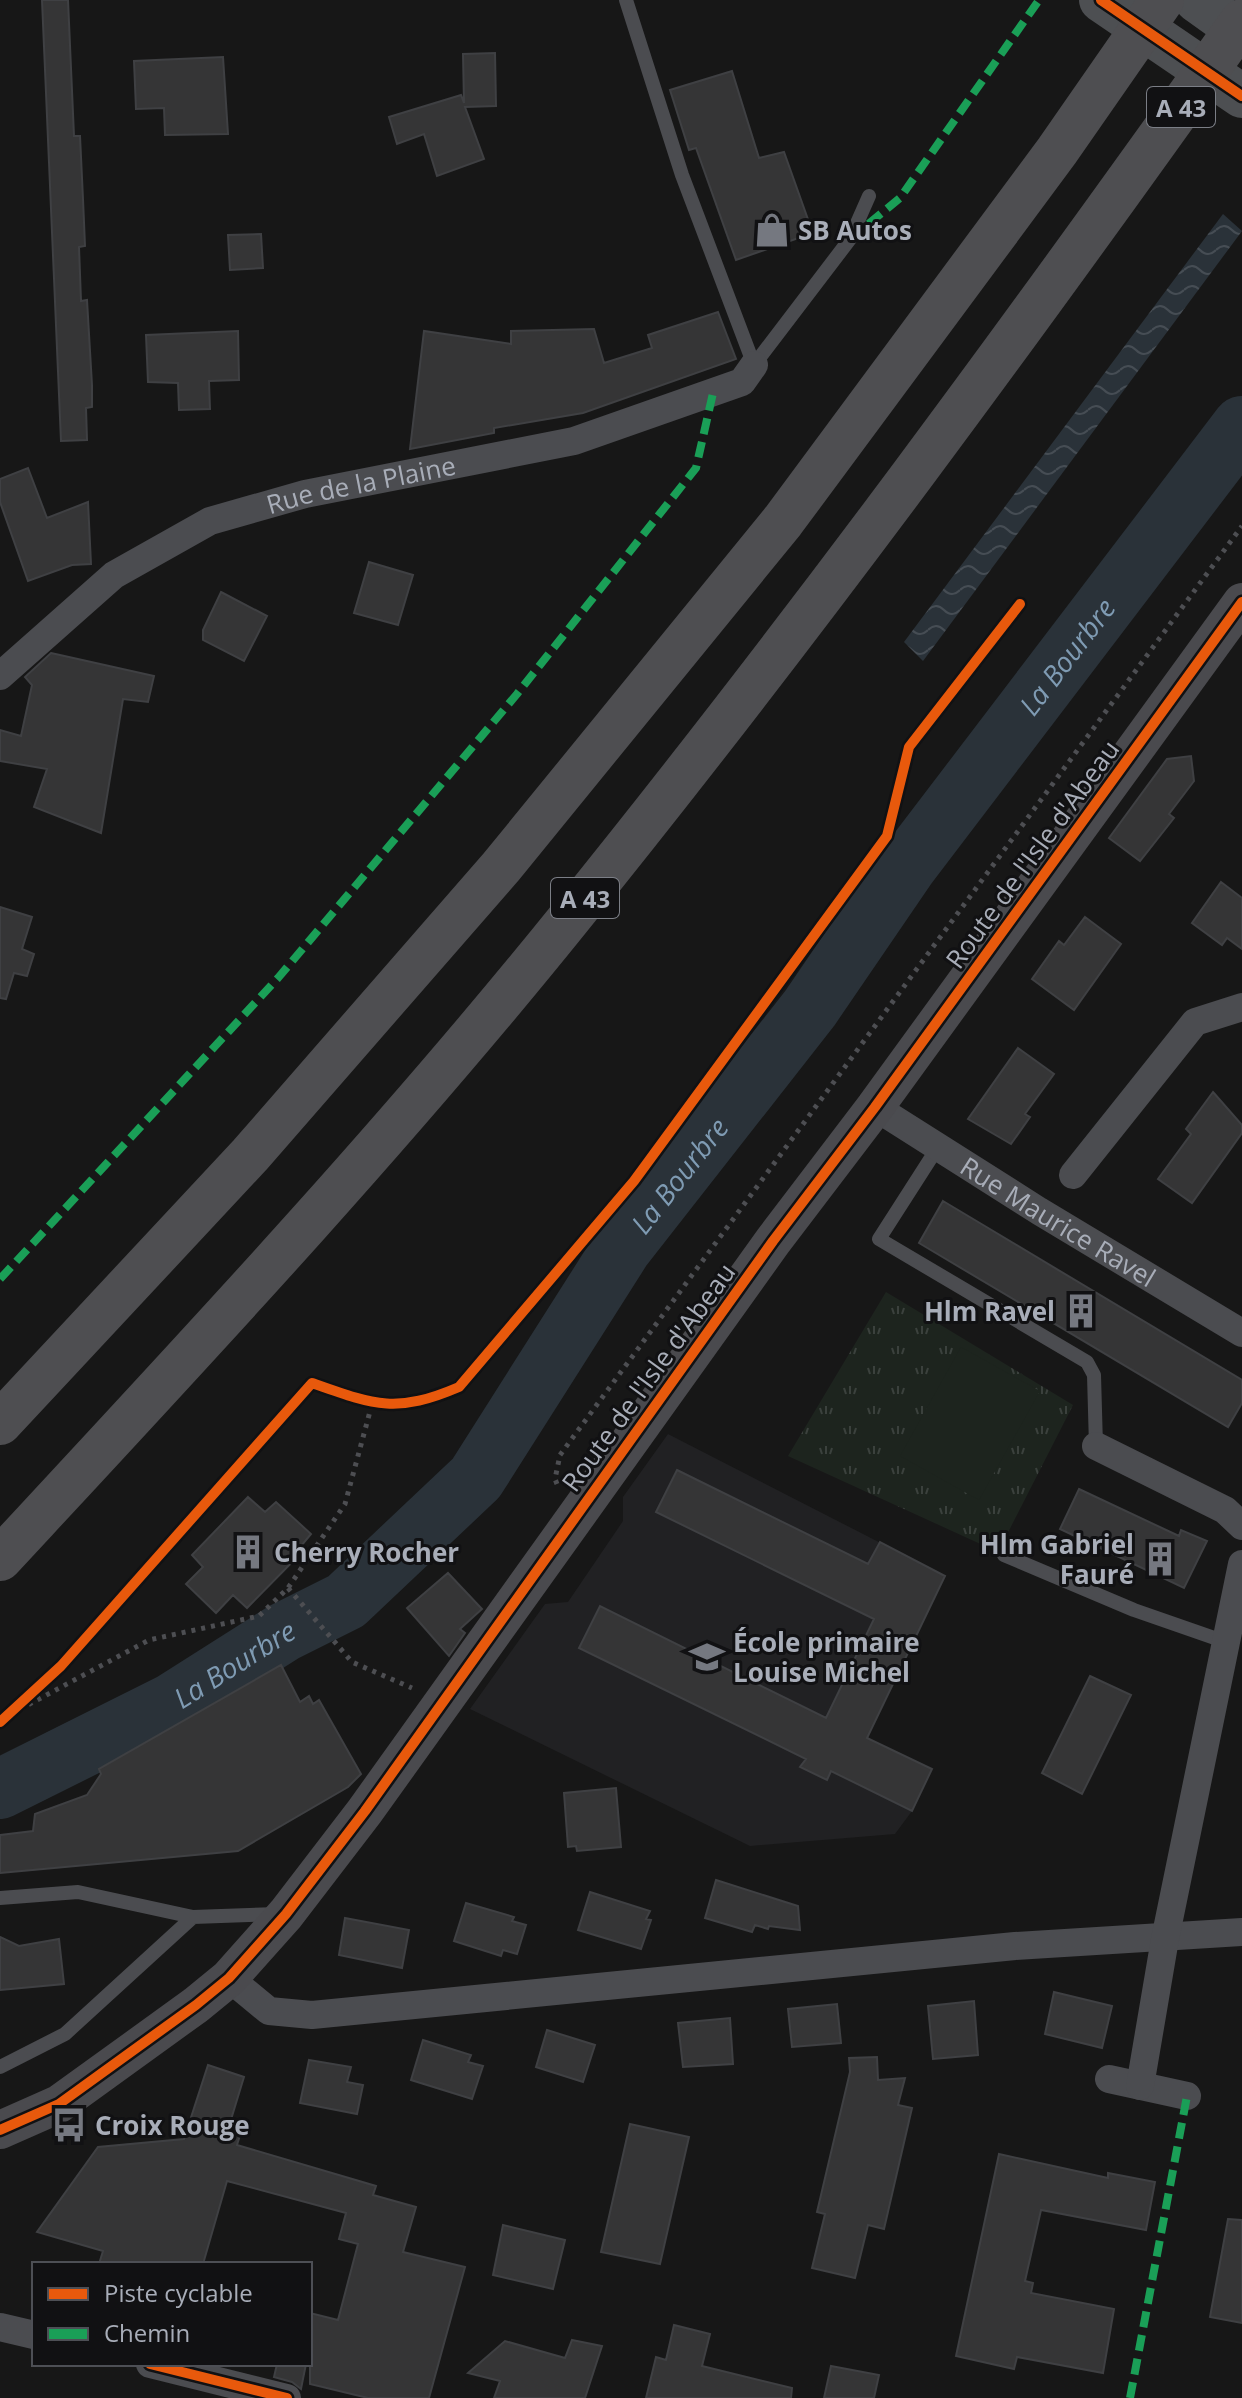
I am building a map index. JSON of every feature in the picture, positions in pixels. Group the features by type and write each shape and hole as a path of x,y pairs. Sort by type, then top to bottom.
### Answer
{"highway":[{"name":"A 43","path":"0,1423 250,1155 501,867 783,521 1057,151 1162,0"},
{"name":"A 43","path":"0,1559 317,1218 567,921 846,566 1242,21"}],"main road":[{"path":"1101,0 1242,96"},
{"path":"1196,0 1242,33"}],"street":[{"name":"Rue de la Plaine","path":"0,676 114,575 210,521 305,494 574,441 742,382 754,365"},
{"name":"Route de l'Isle d'Abeau","path":"0,2145 16,2124 59,2104 229,1978 286,1914 443,1702 773,1241 875,1107 1242,602"},
{"path":"1073,1175 1195,1022 1242,1007"},
{"name":"Rue Maurice Ravel","path":"875,1107 1242,1333"},
{"path":"1096,1446 1225,1510 1242,1526"},
{"path":"1140,2086 1165,1939 1242,1564"},
{"path":"229,1978 269,2011 312,2015 1015,1946 1242,1932"},
{"path":"1109,2079 1187,2096"},
{"path":"0,2327 32,2335"},
{"path":"158,2366 287,2398"}],"lane":[{"path":"626,0 682,175 754,365"},
{"path":"754,365 850,239 869,196"},
{"path":"938,1147 879,1239 1087,1362 1094,1375 1096,1446"},
{"path":"1004,1555 1134,1610 1226,1642"},
{"path":"0,1898 78,1892 193,1917 286,1914"},
{"path":"0,2067 65,2034 193,1917"}],"path":[{"path":"575,1517 555,1479 560,1455 1242,526"},
{"path":"11,1714 149,1640 259,1616 288,1588 345,1504 372,1404"},
{"path":"288,1588 352,1662 443,1702"}],"shaded area":[{"name":"École primaire Louise Michel","path":"668,1434 945,1576 867,1738 912,1811 895,1834 750,1846 470,1709 545,1604 568,1602 623,1521 623,1497"}],"green space":[{"path":"886,1292 1073,1405 998,1552 788,1456"},
{"path":"961,1347 1040,1391 979,1500 900,1456"}],"water":[{"path":"1223,214 1242,231 923,661 904,642"}],"building":[{"path":"42,0 68,0 74,136 80,136 83,199 85,246 79,247 81,301 87,300 92,385 92,407 86,408 87,440 61,441"},
{"path":"495,53 496,106 465,107 484,159 437,176 424,134 397,144 389,117 461,95 464,103 463,54"},
{"path":"223,57 228,134 165,135 164,108 136,109 134,61"},
{"path":"732,71 759,158 784,152 810,225 807,235 736,260 696,148 689,150 670,90"},
{"path":"261,234 263,268 230,270 228,235"},
{"path":"718,312 736,359 583,413 494,428 494,433 410,449 424,331 511,344 511,331 594,329 604,363 652,348 648,335"},
{"path":"238,331 239,380 209,381 210,409 179,410 178,383 148,382 146,335"},
{"path":"28,468 47,518 88,502 91,564 72,565 28,581 0,502 0,479"},
{"path":"369,562 413,575 398,625 354,613"},
{"path":"221,592 267,616 244,661 203,640 203,630"},
{"path":"51,653 154,676 148,702 123,699 101,833 34,807 47,769 0,761 0,730 21,736 32,685 25,677"},
{"path":"1191,756 1194,781 1169,814 1174,818 1140,861 1109,838 1167,759"},
{"path":"1221,882 1242,898 1242,949 1227,938 1222,945 1192,923"},
{"path":"0,907 32,917 22,949 34,954 27,976 14,973 6,999 0,998"},
{"path":"1085,917 1121,944 1074,1010 1032,979 1059,941 1064,945"},
{"path":"1018,1048 1054,1074 1025,1114 1030,1117 1011,1144 968,1119"},
{"path":"1213,1092 1242,1125 1242,1133 1192,1203 1158,1179 1191,1134 1186,1129"},
{"name":"Hlm Ravel","path":"943,1201 1242,1380 1242,1403 1228,1427 919,1243"},
{"path":"677,1470 868,1564 880,1542 945,1576 867,1738 932,1769 912,1811 831,1771 827,1780 800,1767 806,1759 579,1648 600,1606 826,1718 874,1619 656,1512"},
{"name":"Hlm Gabriel Fauré","path":"1079,1489 1179,1536 1181,1530 1207,1541 1184,1588 1060,1529"},
{"name":"Cherry Rocher","path":"248,1497 265,1512 276,1502 311,1534 301,1546 305,1549 247,1608 233,1595 216,1613 186,1584 203,1567 192,1555"},
{"path":"448,1573 482,1609 460,1629 465,1633 449,1656 407,1608"},
{"path":"281,1665 300,1702 309,1696 313,1704 319,1700 361,1774 348,1787 238,1851 0,1873 0,1835 33,1831 35,1814 87,1795 101,1774 99,1769"},
{"path":"1090,1676 1131,1695 1082,1794 1042,1773"},
{"path":"616,1788 621,1847 577,1851 576,1846 568,1847 564,1793"},
{"path":"716,1880 798,1906 800,1930 769,1926 768,1929 755,1925 752,1932 705,1918"},
{"path":"590,1892 650,1911 646,1919 651,1920 641,1949 578,1930"},
{"path":"466,1903 514,1917 512,1921 526,1925 517,1954 503,1950 501,1956 454,1941"},
{"path":"345,1918 409,1930 402,1968 339,1955"},
{"path":"0,1937 19,1946 59,1939 64,1984 0,1990"},
{"path":"1054,1992 1112,2006 1102,2048 1045,2034"},
{"path":"974,2001 978,2055 933,2059 928,2006"},
{"path":"837,2004 841,2043 792,2047 788,2009"},
{"path":"730,2018 733,2064 683,2067 678,2023"},
{"path":"547,2030 595,2045 583,2082 536,2067"},
{"path":"423,2040 471,2055 468,2062 483,2066 472,2099 411,2080"},
{"path":"877,2057 878,2080 905,2078 898,2105 912,2108 884,2229 868,2225 855,2278 812,2268 825,2214 817,2212 850,2072 849,2058"},
{"path":"309,2060 351,2067 347,2082 363,2085 357,2114 300,2103"},
{"path":"208,2065 244,2077 226,2136 240,2135 237,2145 376,2186 373,2195 416,2207 403,2252 465,2267 429,2398 368,2398 310,2384 312,2314 338,2320 358,2244 339,2239 346,2213 227,2181 204,2262 100,2262 103,2251 37,2232 98,2147 184,2139"},
{"path":"630,2124 689,2137 660,2264 601,2252"},
{"path":"999,2154 1108,2178 1108,2173 1155,2182 1146,2230 1041,2210 1025,2281 1033,2283 1031,2293 1114,2309 1103,2373 1017,2357 1014,2369 956,2356"},
{"path":"1228,2219 1242,2220 1242,2323 1210,2317"},
{"path":"503,2225 565,2240 553,2289 493,2275"},
{"path":"674,2325 710,2334 702,2366 792,2388 791,2398 646,2398 656,2357 666,2360"},
{"path":"572,2340 602,2346 585,2398 494,2398 500,2381 468,2373 505,2341 565,2358"},
{"path":"277,2366 306,2366 301,2389 292,2382 274,2377"},
{"path":"831,2366 879,2375 874,2398 824,2398"}],"waterway":[{"name":"La Bourbre","path":"0,1789 172,1703 284,1632 346,1601 476,1478 622,1248 810,1008 907,866 1242,426"}],"marked path":[{"path":"850,239 900,198 1039,0"},
{"path":"0,1279 278,978 517,694 696,468 713,393"},
{"path":"1130,2398 1187,2096"}],"cycle path":[{"path":"1101,0 1242,96"},
{"path":"0,2130 59,2104 196,2005 229,1978 286,1914 365,1811 773,1241 875,1107 1242,602"},
{"path":"0,1722 61,1666 312,1383 352,1397 385,1403 418,1401 459,1387 634,1181 887,836 909,747 1020,604"},
{"path":"158,2366 287,2398"}],"place":[{"name":"SB Autos","path":"772,230"},
{"name":"Hlm Ravel","path":"1081,1311"},
{"name":"Cherry Rocher","path":"248,1552"},
{"name":"Hlm Gabriel Fauré","path":"1160,1559"},
{"name":"École primaire Louise Michel","path":"707,1657"},
{"name":"Croix Rouge","path":"69,2125"}]}
